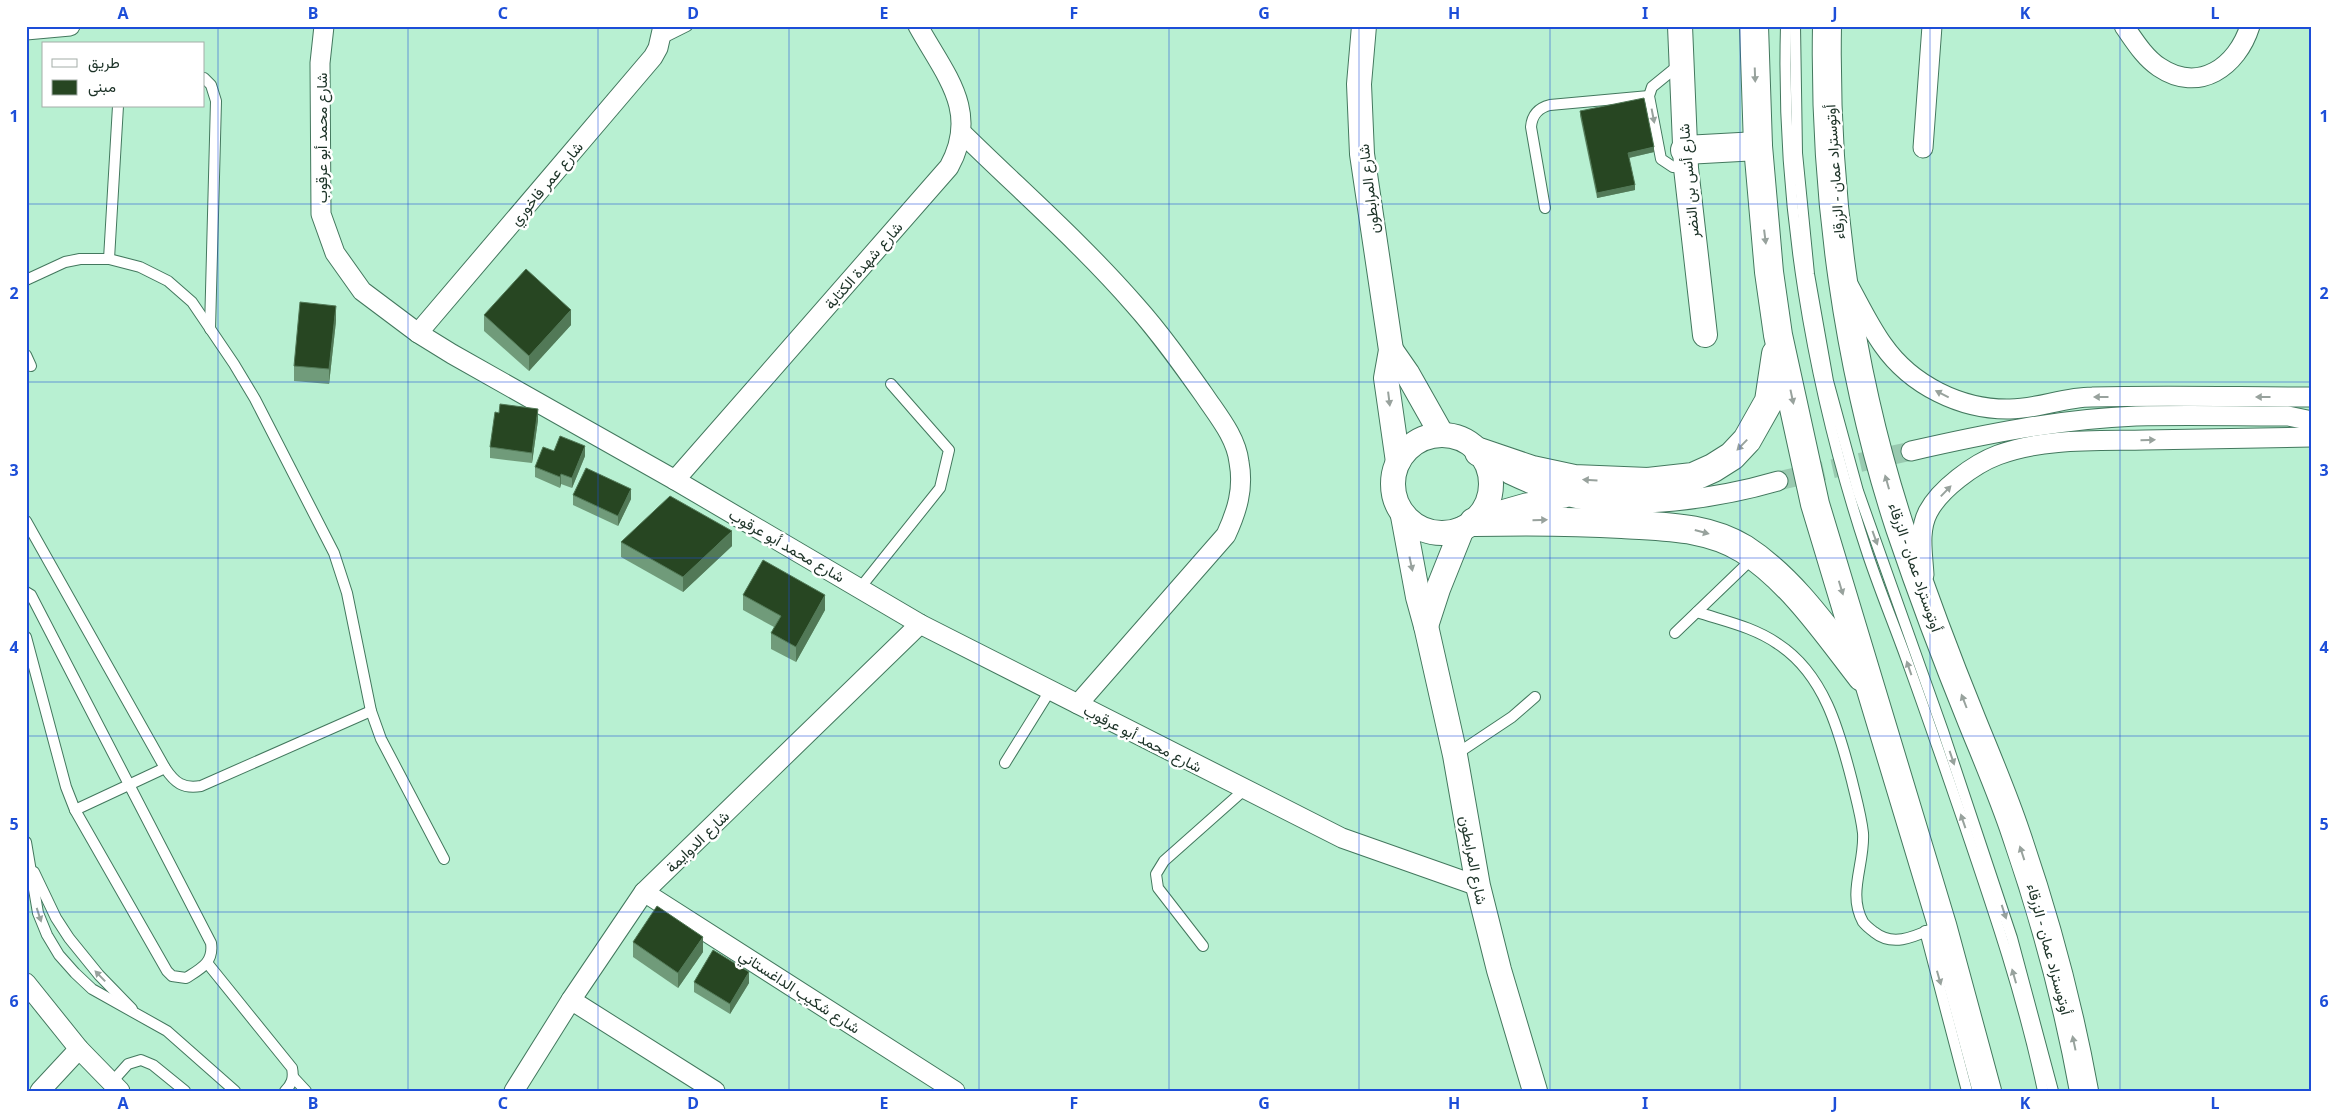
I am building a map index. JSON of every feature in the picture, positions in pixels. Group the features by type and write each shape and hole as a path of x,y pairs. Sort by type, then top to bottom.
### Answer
{"highway":[{"path":"1754,26 1762,209 1778,335 1815,504 1873,692 1934,928 1987,1091"},
{"name":"أوتوستراد عمان - الزرقاء","path":"1827,26 1832,164 1843,274 1856,358 1873,433 1900,527 1998,784 2035,891 2067,1008 2084,1091"},
{"path":"1685,159 1758,146"},
{"path":"1483,458 1574,479 1648,482 1693,477 1713,468 1732,456 1747,440 1760,421 1769,401 1778,335"},
{"path":"1472,522 1548,520 1692,529 1718,536 1755,557 1805,606 1873,692"}],"street":[{"path":"26,30 70,26"},
{"name":"شارع محمد أبو عرقوب","path":"324,26 320,63 321,214 335,253 362,292 418,333 675,480 920,624 1244,790 1342,838 1478,886"},
{"name":"شارع شهدة الكتابة","path":"675,480 949,167 958,151 962,133 962,115 958,98 918,26"},
{"path":"1350,26 1359,84"},
{"name":"شارع المرابطون","path":"1364,26 1359,84 1362,154 1391,350 1386,378 1398,462"},
{"name":"شارع أنس بن النضر","path":"1680,26 1685,159 1705,335"},
{"path":"1923,148 1932,26"},
{"path":"2124,26 2147,56 2158,66 2170,74 2185,77 2200,77 2227,65 2237,54 2250,26"},
{"name":"شارع عمر فاخوري","path":"418,333 653,57 662,32"},
{"path":"962,133 1104,271 1135,304 1164,340 1211,406 1231,436 1239,460 1241,486 1237,512 1226,535 1078,704"},
{"path":"1843,274 1883,346 1902,368 1926,386 1943,395 1980,407 2010,409 2090,397 2312,397"},
{"name":"شارع المرابطون","path":"1391,350 1407,373 1442,435"},
{"path":"2288,416 2312,410"},
{"path":"1911,451 2000,432 2136,416 2288,416 2312,421"},
{"path":"1571,498 1534,485 1483,458 1462,440 1442,435 1424,438 1409,448 1398,462 1393,481 1394,499 1404,516 1416,527 1430,533 1447,534 1472,522 1526,503 1571,498 1642,503 1676,501 1744,491 1778,481"},
{"path":"1927,602 1921,541 1928,512 1947,488 1970,470 1998,455 2026,447 2090,441 2312,437"},
{"path":"1426,626 1438,589 1472,522 1489,499 1491,481 1483,458"},
{"name":"شارع المرابطون","path":"1404,516 1414,580 1455,755 1478,886 1498,970 1534,1091"},
{"name":"شارع الدوايمة","path":"514,1091 571,1000 644,892 920,624"},
{"name":"شارع شكيب الداغستاني","path":"644,892 955,1091"},
{"path":"26,983 79,1049 116,1087"},
{"path":"571,1000 715,1091"},
{"path":"40,1091 79,1049"}],"lane":[{"path":"662,32 687,26"},
{"path":"1786,26 1786,92 1795,216 1811,332 1834,438 1866,550 1907,660 2004,942 2022,1003 2043,1091"},
{"path":"1795,26 1796,153 1810,274 1828,381 1858,491 1946,740 2006,919 2036,1021 2053,1091"},
{"path":"1680,64 1652,87 1649,96 1661,159 1673,167 1685,159"},
{"path":"205,79 211,85 216,101 210,329"},
{"path":"1545,208 1531,128 1533,116 1537,110 1550,105 1649,96"},
{"path":"110,259 118,108"},
{"path":"26,280 65,262 80,259 110,259 140,266 168,281 192,302 255,400 334,553 347,593 371,711 385,748 444,859"},
{"path":"26,355 31,366"},
{"path":"860,588 940,488 949,450 891,384"},
{"path":"26,521 172,780 181,785 191,788 201,786 371,711"},
{"path":"1676,633 1755,557"},
{"path":"26,592 31,595 211,943 212,950 208,964 186,978 172,976 167,971 75,810 66,787 26,637"},
{"path":"1697,612 1764,635 1790,652 1814,680 1835,721 1859,810 1863,834 1856,885 1856,906 1864,924 1880,937 1900,941 1934,928 1967,1091"},
{"path":"1006,763 1051,690"},
{"path":"1455,755 1512,717 1535,697"},
{"path":"75,810 165,768"},
{"path":"1203,946 1158,888 1156,874 1164,861 1244,790"},
{"path":"26,842 38,913 47,935 59,955 74,973 92,989 167,1031 235,1091"},
{"path":"31,867 68,938 99,975 123,997 133,1011"},
{"path":"208,964 292,1068 294,1077 306,1091"},
{"path":"116,1087 128,1064 141,1060 153,1065 185,1091"},
{"path":"285,1091 291,1085 294,1077"}],"building":[{"path":"1644,98 1654,147 1628,153 1635,185 1597,193 1580,111"},
{"path":"526,269 571,310 529,356 484,315"},
{"path":"300,302 336,306 329,369 294,366"},
{"path":"500,404 538,409 532,453 490,447 495,412 499,413"},
{"path":"560,436 585,446 572,478 561,474 560,477 535,467 543,447 554,451"},
{"path":"586,468 631,489 618,516 573,495"},
{"path":"670,496 732,531 683,577 621,542"},
{"path":"763,560 825,595 796,647 771,633 781,616 743,595"},
{"path":"657,906 703,937 678,973 633,942"},
{"path":"713,950 749,972 730,1004 694,982"}],"tunnel":[{"path":"1778,481 1911,451"}]}
